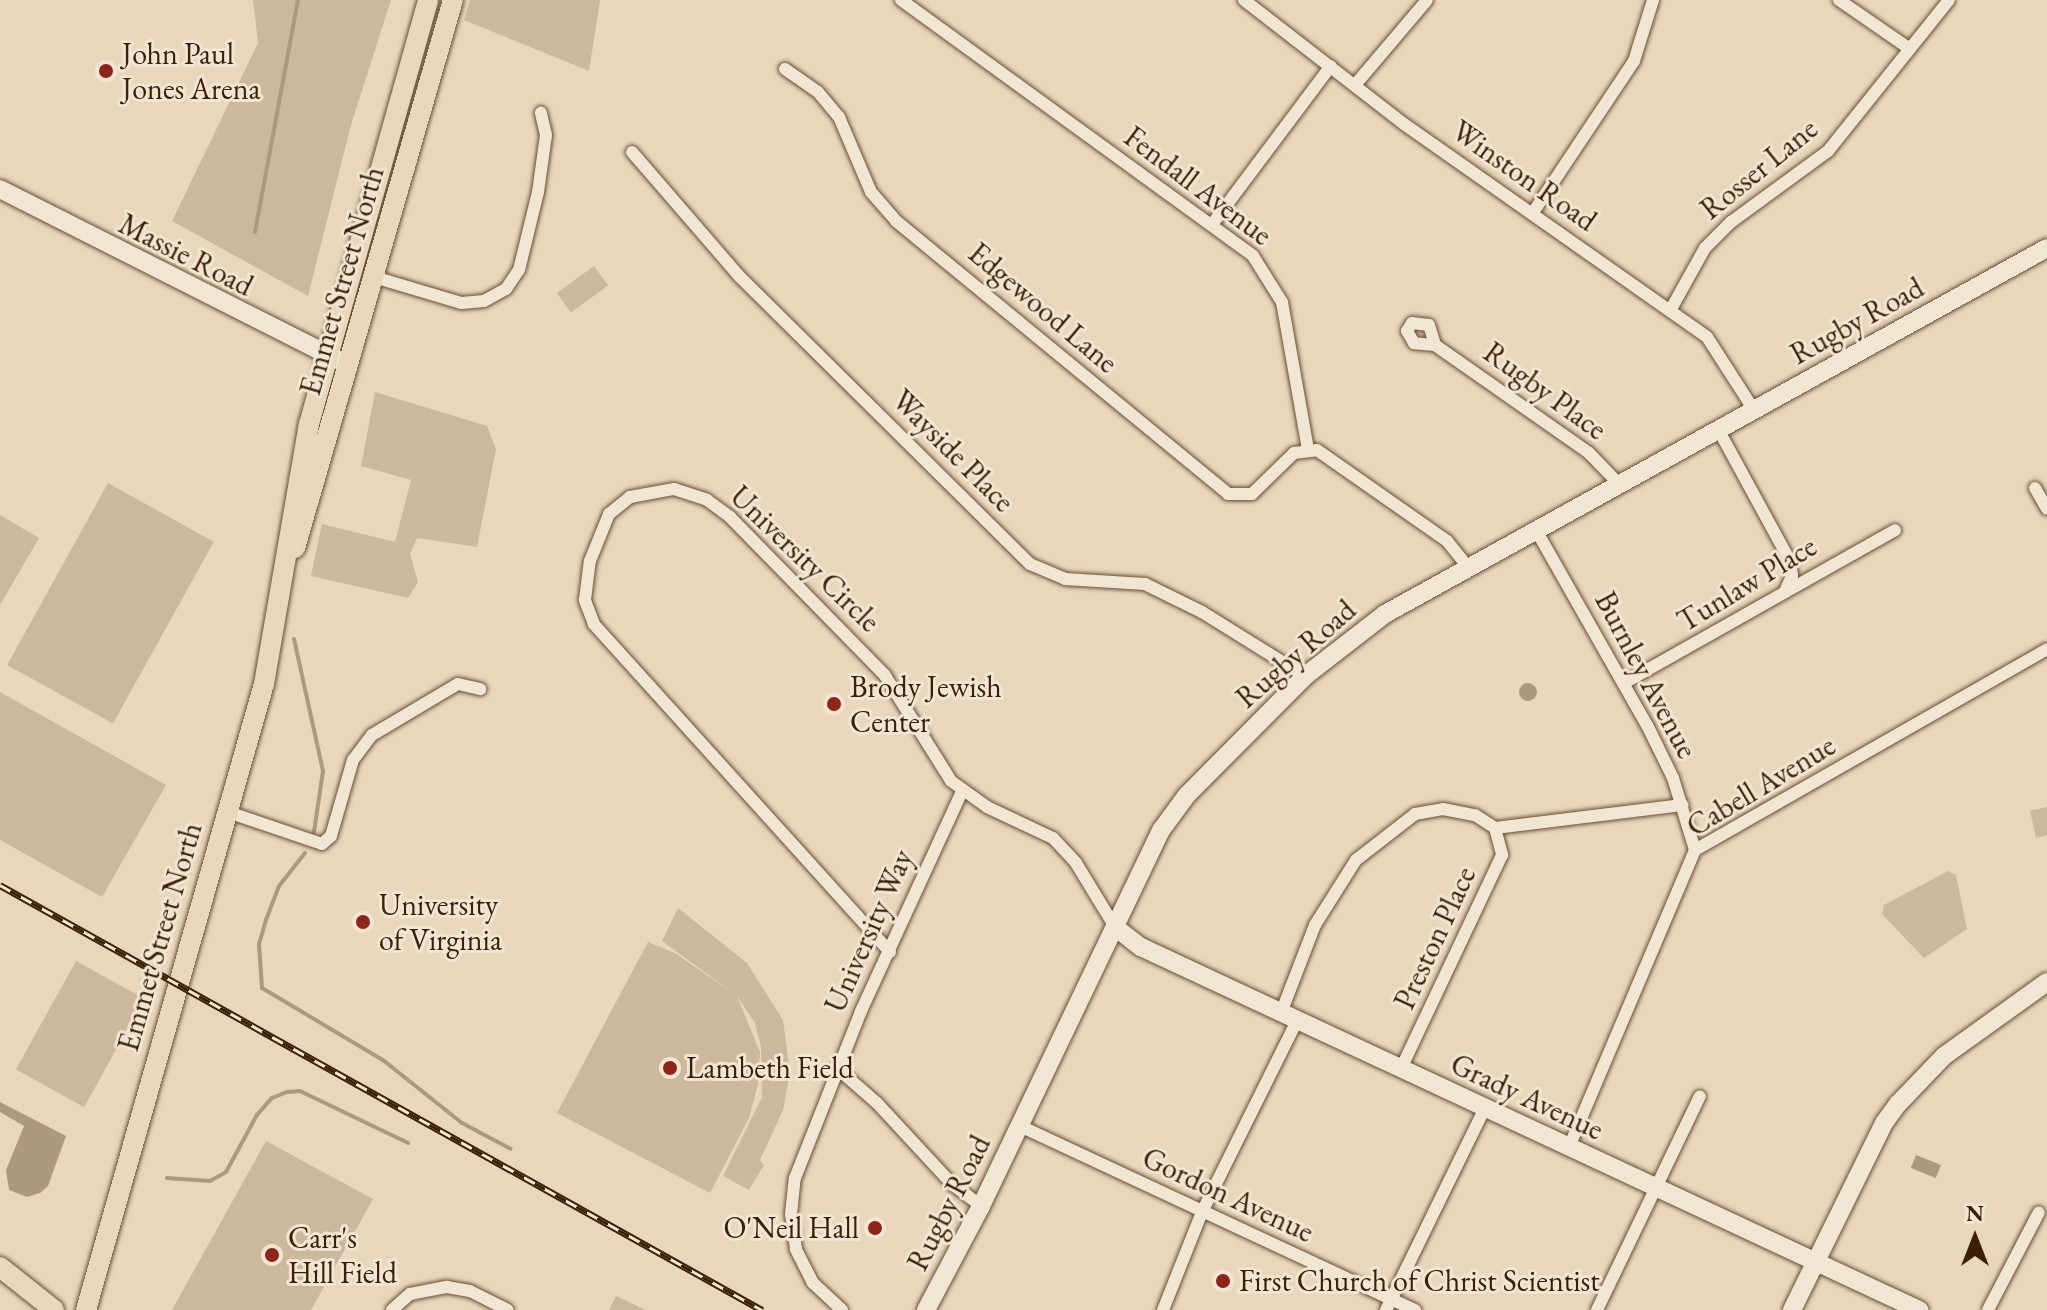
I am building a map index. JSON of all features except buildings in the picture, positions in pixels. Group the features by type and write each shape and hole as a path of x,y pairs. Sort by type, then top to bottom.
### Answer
{"main road":[{"name":"Emmet Street North","path":"285,578 292,502 327,357 428,0"},
{"name":"Emmet Street North","path":"86,1310 264,684 285,578 453,0"},
{"path":"0,1267 54,1310"}],"street":[{"name":"Fendall Avenue","path":"901,0 1213,223 1253,256 1276,286 1308,449"},
{"name":"Winston Road","path":"1244,0 1532,214 1671,309 1724,358 1754,410"},
{"path":"1355,85 1427,0"},
{"path":"1532,214 1634,61 1653,0"},
{"path":"1839,0 1910,49"},
{"name":"Rosser Lane","path":"1671,309 1693,267 1721,231 1828,151 1949,0"},
{"path":"1213,223 1331,66"},
{"name":"Edgewood Lane","path":"785,69 834,110 871,192 896,221 1228,494 1252,494 1294,453 1308,449"},
{"path":"374,277 461,303 484,301 506,289 519,270 538,192 546,135 541,113"},
{"name":"Wayside Place","path":"632,152 739,276 1030,564 1065,579 1145,584 1305,676"},
{"name":"Massie Road","path":"0,189 327,357 349,363"},
{"name":"Rugby Road","path":"926,1310 981,1206 1175,809 1305,676 1357,632 2047,248"},
{"name":"Rugby Place","path":"1435,345 1589,453 1619,484"},
{"path":"1718,429 1790,561 1792,576 1784,591"},
{"path":"1308,449 1324,453 1447,541 1469,568"},
{"name":"University Circle","path":"890,952 594,624 585,586 595,542 609,514 630,497 656,488 694,494 722,510 884,674 938,765 962,791 1053,838 1076,863 1115,927"},
{"path":"2035,488 2047,509"},
{"name":"Burnley Avenue","path":"1536,530 1624,683 1683,805 1695,850"},
{"name":"Tunlaw Place","path":"1624,683 1895,530"},
{"name":"Cabell Avenue","path":"1569,1147 1695,850 2047,649"},
{"path":"228,812 322,844 331,836 353,760 372,735 458,684 480,689"},
{"name":"University Way","path":"842,1310 800,1263 791,1214 795,1178 837,1068 962,791"},
{"path":"1163,1310 1202,1212 1289,1017 1329,898 1378,838 1415,814 1443,809 1475,815 1495,828 1683,805"},
{"name":"Preston Place","path":"1401,1069 1500,860 1502,845 1495,828"},
{"name":"Grady Avenue","path":"1115,927 1141,947 1919,1310"},
{"path":"1792,1310 1884,1123 1898,1104 1944,1056 2047,982"},
{"path":"837,1068 952,1184 981,1206"},
{"path":"1597,1310 1700,1096"},
{"path":"1388,1304 1485,1108"},
{"name":"Gordon Avenue","path":"1020,1126 1388,1304 1415,1310"},
{"path":"1988,1310 2039,1212"},
{"path":"392,1310 410,1294 447,1287 470,1291 508,1310"}],"shaded area":[{"path":"253,0 391,0 351,125 308,296 172,221 258,43"},
{"path":"470,0 600,0 589,71 464,20"},
{"path":"594,266 608,285 571,312 557,293"},
{"path":"375,392 487,426 496,449 477,547 417,538 410,554 418,582 408,598 311,576 322,524 395,542 411,480 361,466"},
{"path":"108,483 214,542 113,724 7,665"},
{"path":"0,515 39,538 0,605"},
{"path":"1528,683 1537,692 1528,701 1519,692"},
{"path":"0,692 166,785 102,897 0,840"},
{"path":"2047,807 2047,835 2036,838 2030,811"},
{"path":"1948,871 1956,875 1967,929 1924,958 1882,914 1884,905"},
{"name":"Lambeth Field","path":"678,908 747,963 783,1020 790,1073 783,1110 760,1160 764,1165 749,1190 723,1176 762,1097 761,1047 755,1023 737,996 760,1052 758,1084 749,1118 710,1193 557,1113 648,942 675,953 736,995 662,941"},
{"path":"76,961 144,999 84,1107 16,1069"},
{"path":"0,1102 66,1136 48,1186 40,1193 27,1197 9,1190 6,1170 24,1126 0,1112"},
{"name":"Carr's Hill Field","path":"266,1141 373,1199 311,1310 172,1310"},
{"path":"1916,1155 1941,1165 1936,1178 1911,1168"},
{"path":"616,1296 646,1310 609,1310"}],"waterway":[{"path":"255,232 298,0"},
{"path":"294,639 323,771 314,832"},
{"path":"305,853 279,886 266,920 259,945 262,988 383,1060 462,1123 511,1149"},
{"path":"167,1178 210,1181 226,1172 257,1115 272,1098 287,1092 300,1091 408,1143"}],"railway":[{"path":"0,885 762,1310"}],"place":[{"name":"John Paul Jones Arena","path":"106,71"},
{"name":"Brody Jewish Center","path":"834,704"},
{"name":"University of Virginia","path":"363,922"},
{"name":"Lambeth Field","path":"670,1068"},
{"name":"O'Neil Hall","path":"875,1228"},
{"name":"Carr's Hill Field","path":"272,1255"},
{"name":"First Church of Christ Scientist","path":"1223,1281"}]}
